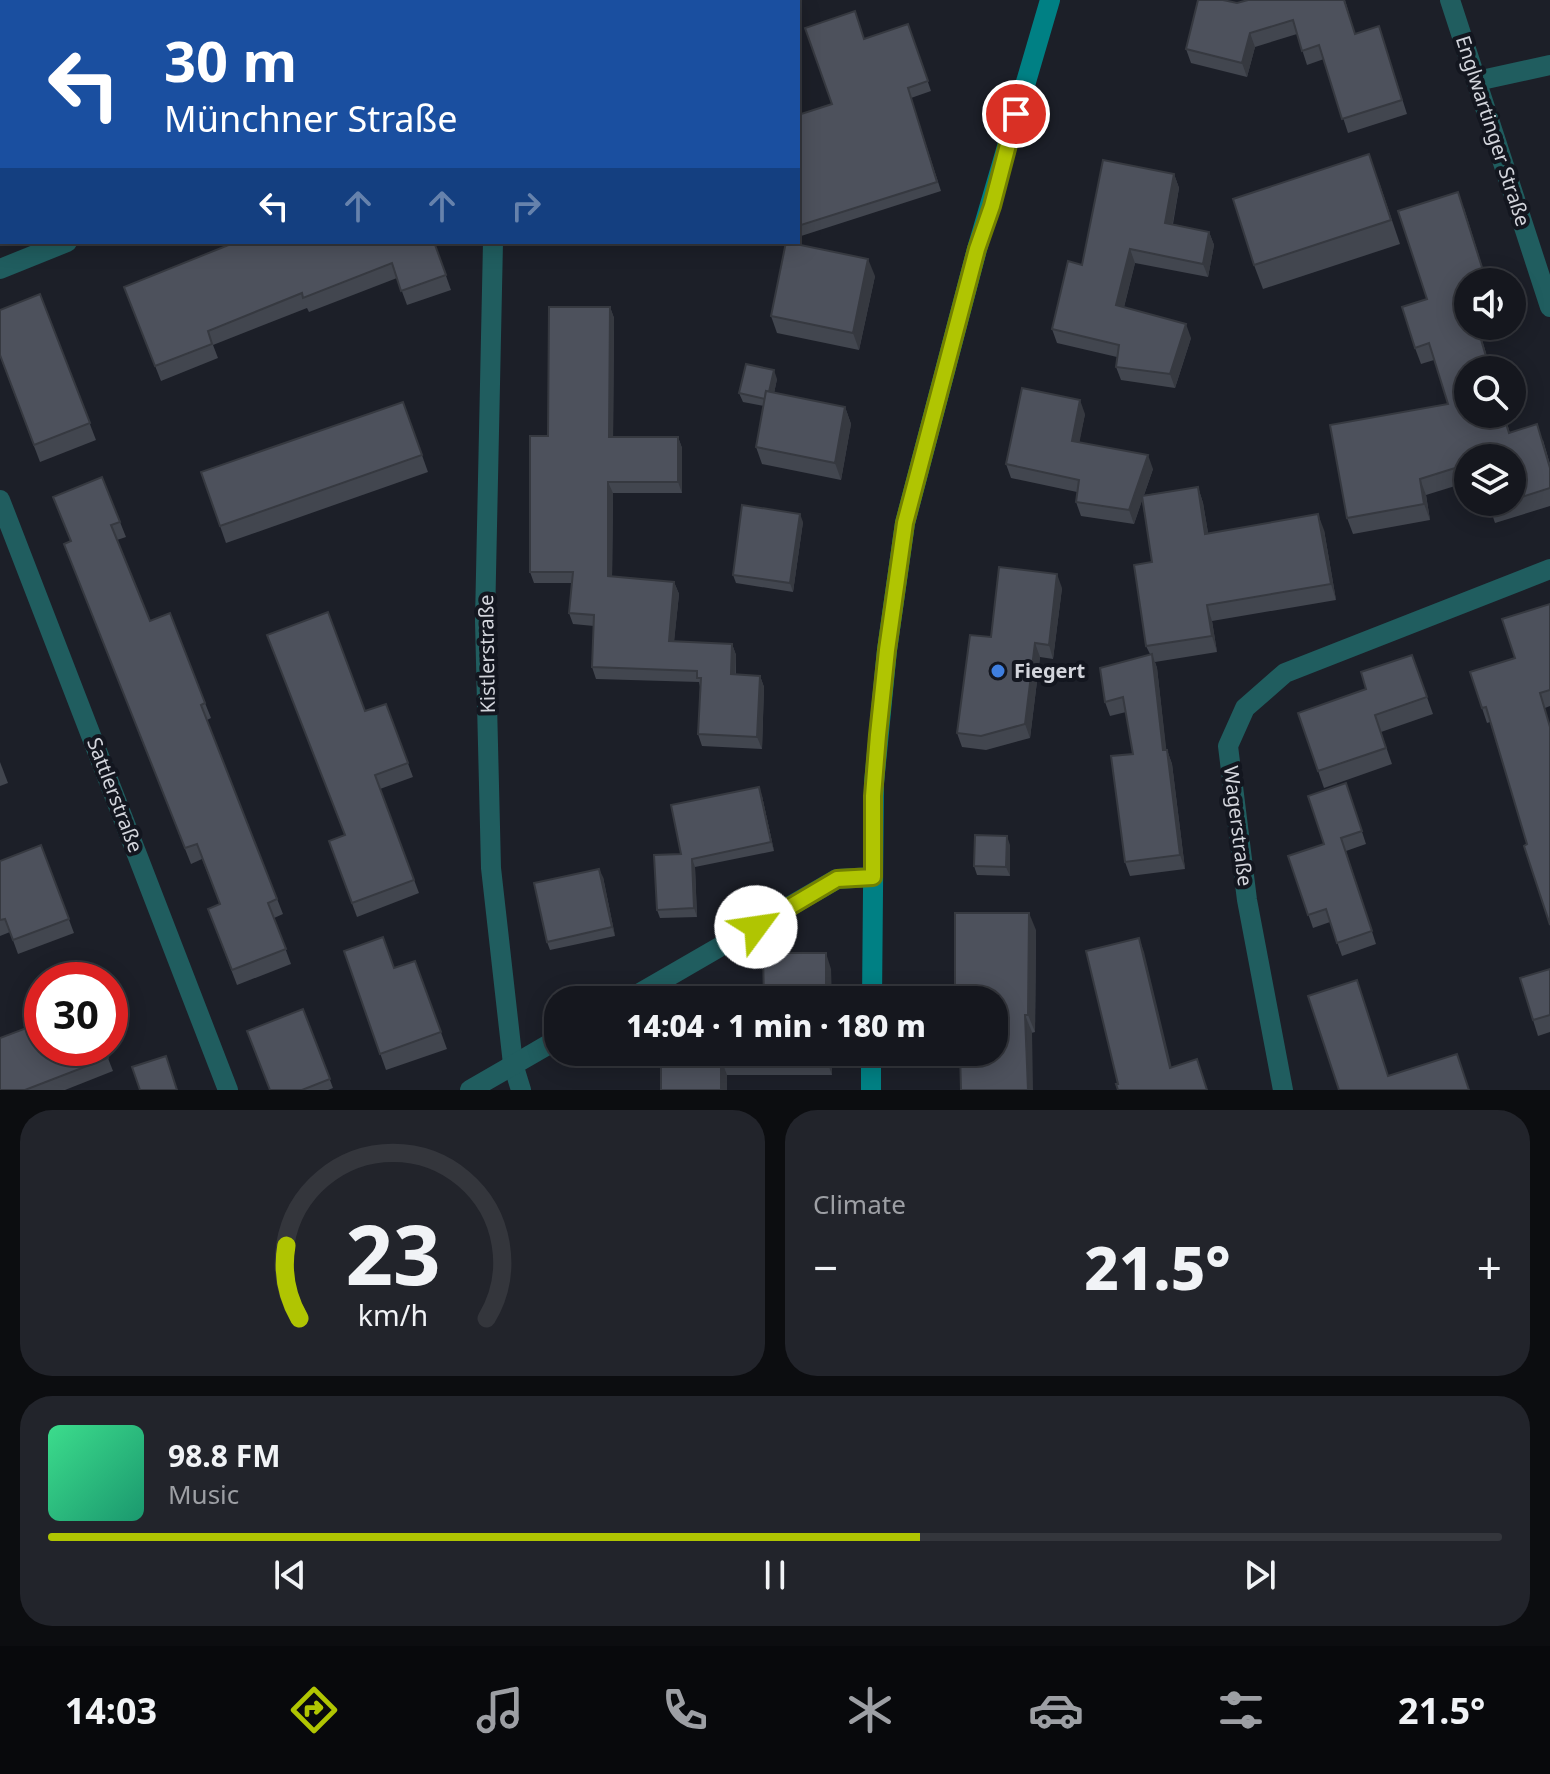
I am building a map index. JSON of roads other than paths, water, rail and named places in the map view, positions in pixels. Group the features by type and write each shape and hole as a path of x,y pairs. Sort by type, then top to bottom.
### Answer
{"street":[{"path":"872,986 873,796 887,650 905,523 977,249 1050,0"},
{"name":"Englwartinger Straße","path":"1450,0 1550,307"},
{"path":"1477,81 1550,65"},
{"path":"0,269 62,244"},
{"name":"Kistlerstraße","path":"493,244 485,621 491,868 513,1064 521,1090"},
{"name":"Sattlerstraße","path":"0,500 228,1090"},
{"name":"Wagerstraße","path":"1283,1090 1247,900 1228,746 1245,708 1285,673 1550,569"},
{"path":"652,986 837,879 873,877"},
{"path":"470,1090 544,1047"},
{"path":"871,1066 871,1090"}],"place":[{"name":"Fiegert","path":"998,671"}]}
